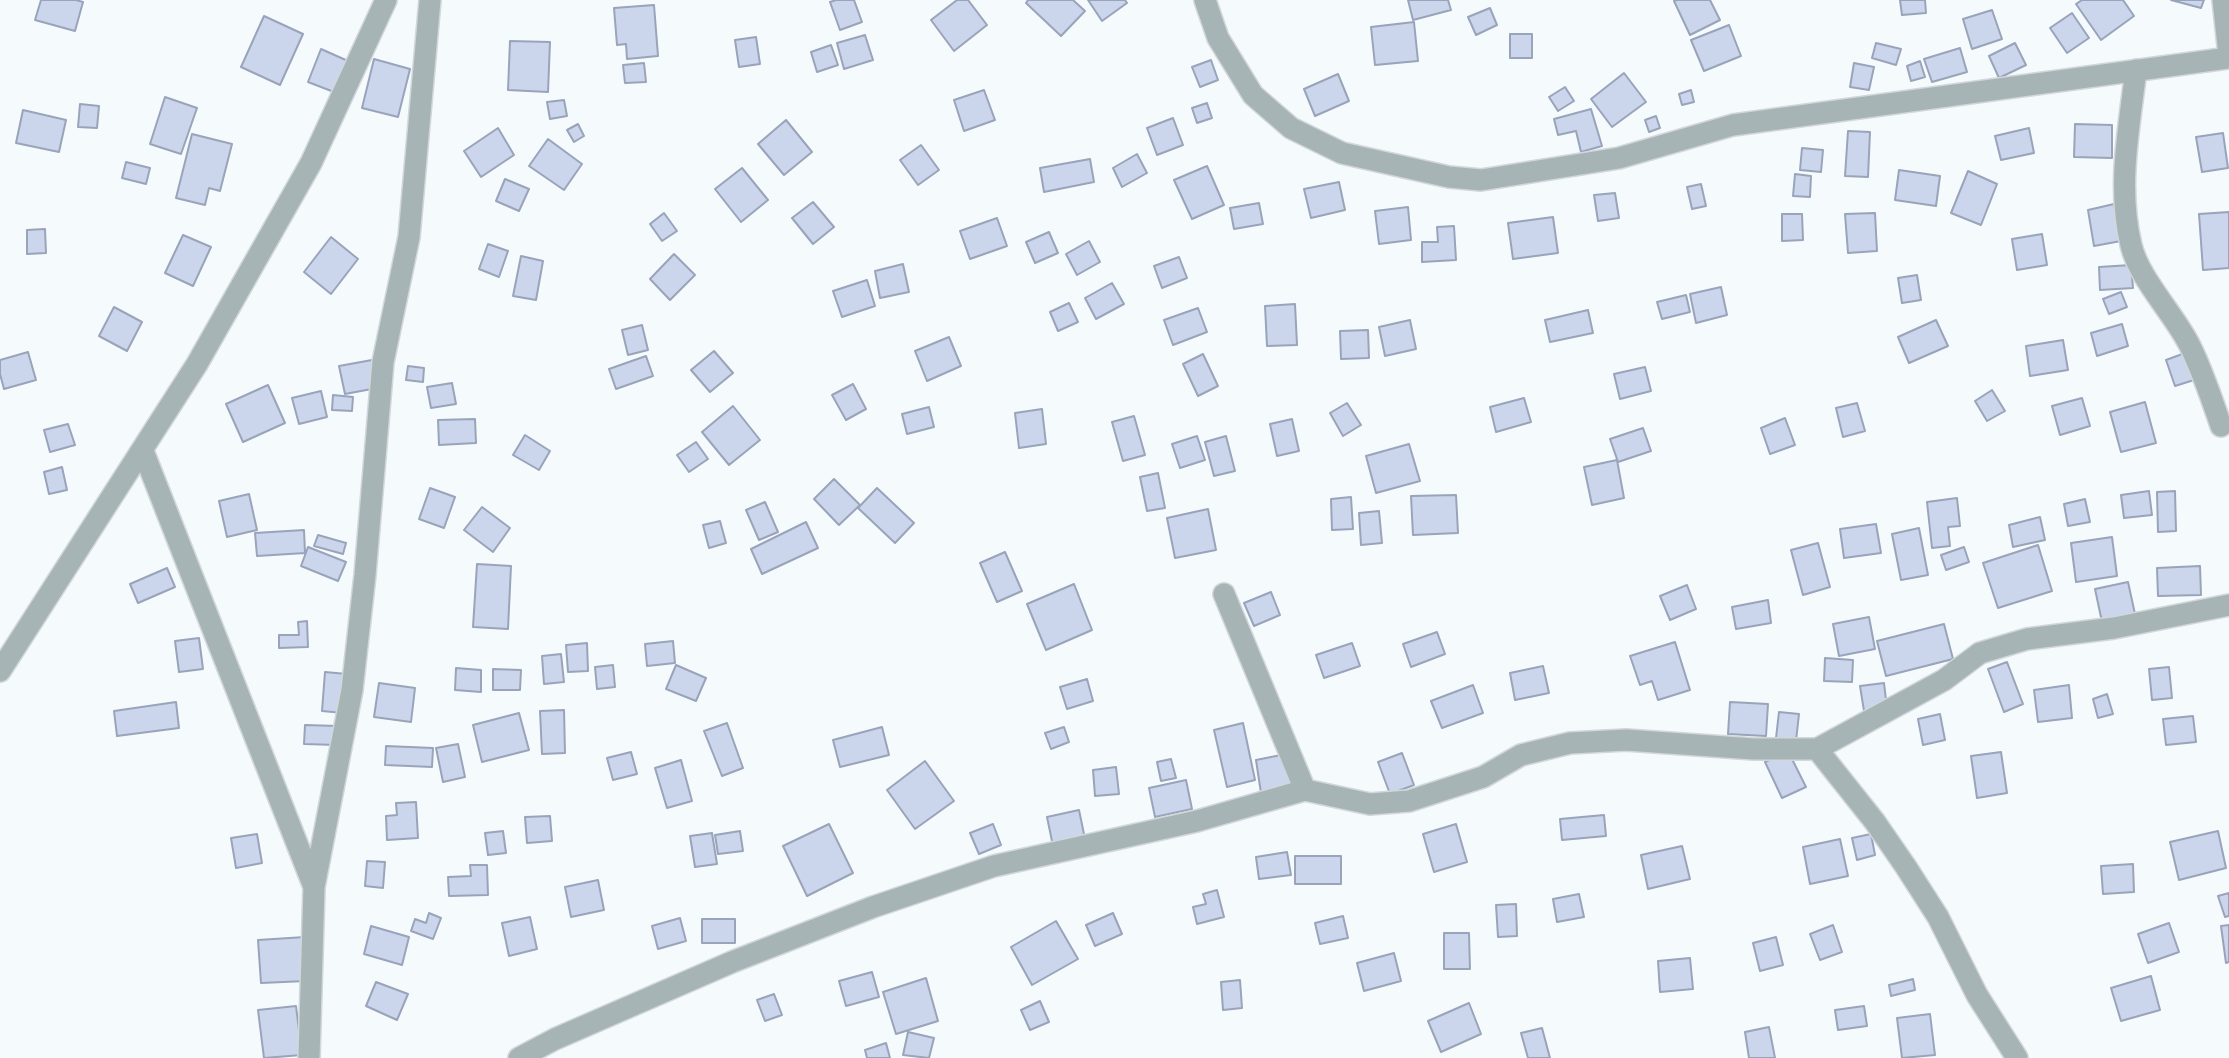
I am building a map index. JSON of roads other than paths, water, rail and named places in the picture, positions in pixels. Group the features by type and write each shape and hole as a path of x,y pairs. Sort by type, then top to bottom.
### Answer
{"street":[{"path":"0,671 197,364 311,163 386,0"},
{"path":"309,1058 314,887 352,690 365,575 383,362 409,237 430,0"},
{"path":"1205,0 1217,38 1253,94 1291,128 1342,153 1449,177 1481,180 1619,158 1733,125 2229,57 2223,0"},
{"path":"2136,70 2127,137 2123,197 2132,248 2152,288 2190,345 2221,426"},
{"path":"142,450 314,887"},
{"path":"1224,594 1305,790"},
{"path":"519,1058 555,1039 732,962 873,907 994,866 1197,821 1305,790 1370,804 1409,801 1483,777 1521,755 1570,743 1626,740 1817,749 1944,680 1980,653 2027,639 2113,628 2229,605"},
{"path":"1817,749 1906,867 1938,917 1977,995 2017,1058"}]}
